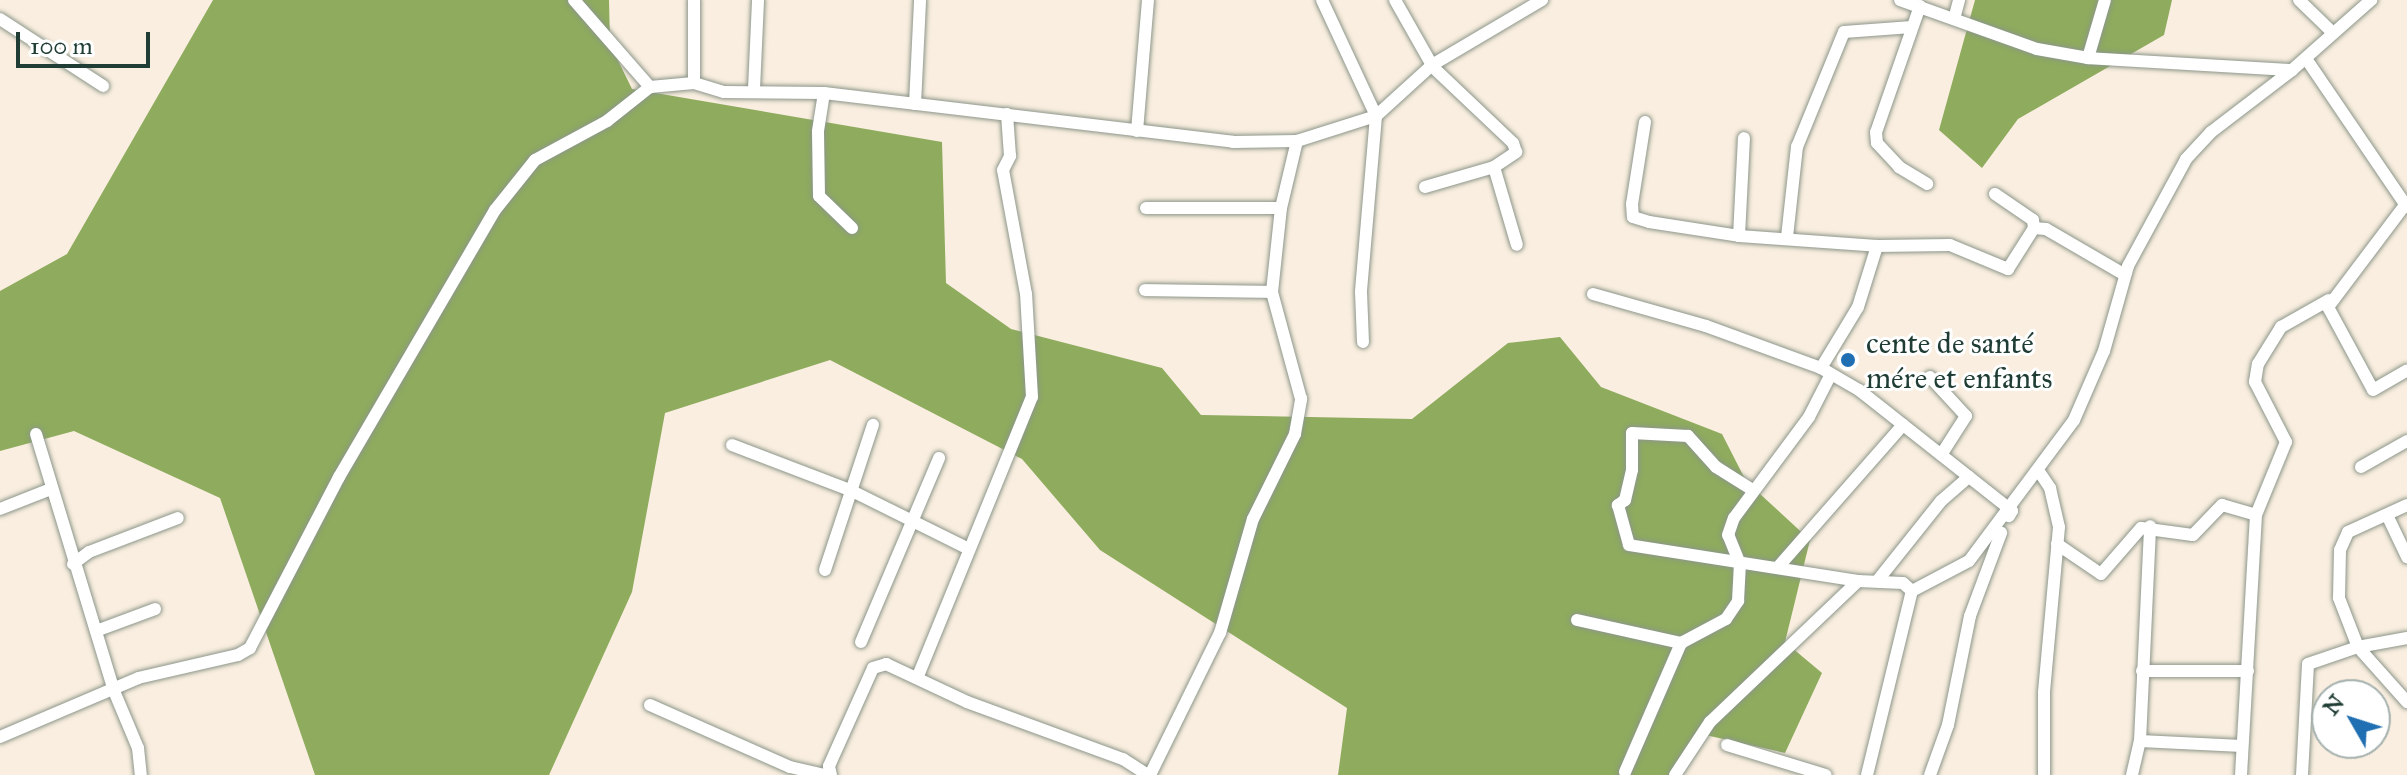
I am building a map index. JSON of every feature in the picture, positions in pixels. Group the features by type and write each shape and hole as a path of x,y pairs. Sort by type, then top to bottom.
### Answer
{"street":[{"path":"574,0 650,87"},
{"path":"694,0 694,83"},
{"path":"754,89 758,0"},
{"path":"915,104 920,0"},
{"path":"1137,131 1148,0"},
{"path":"1322,0 1376,116 1361,292 1363,342"},
{"path":"1395,0 1432,66 1513,143 1512,158 1494,167 1425,187"},
{"path":"0,737 114,691 138,678 238,655 250,648 327,498 495,210 535,160 607,121 650,87 694,83 724,92 754,89 824,93 1233,142 1297,141 1376,116 1432,66 1542,0"},
{"path":"1900,0 2037,49 2088,58 2292,70"},
{"path":"1954,19 1959,0"},
{"path":"2088,58 2105,0"},
{"path":"2299,0 2333,33"},
{"path":"1867,775 1912,591 1969,561 2012,511 2081,407 2104,351 2125,275 2186,159 2211,132 2307,60 2371,0"},
{"path":"1920,6 1876,132 1877,143 1899,167 1927,184"},
{"path":"0,19 103,86"},
{"path":"1787,237 1797,147 1844,32 1912,27"},
{"path":"2241,775 2248,671 2246,645 2256,515 2286,442 2255,382 2258,364 2281,327 2329,300 2406,206 2307,60"},
{"path":"824,93 818,132 819,196 852,228"},
{"path":"918,676 1032,397 1026,294 1003,170 1010,156 1007,114"},
{"path":"1645,122 1633,217 1689,231 1877,246 1950,245 2008,269 2034,228 2033,220 1995,194"},
{"path":"1739,236 1744,138"},
{"path":"650,705 790,767 829,775 829,766 873,668 886,664 918,676 967,702 1123,759 1149,775 1220,633 1253,519 1295,434 1301,399 1272,292 1281,208 1297,141"},
{"path":"1494,167 1517,245"},
{"path":"1146,208 1281,208"},
{"path":"2034,228 2046,229 2125,275"},
{"path":"1625,772 1681,643 1726,619 1736,606 1740,564 1728,535 1751,489 1809,417 1826,371 1858,307 1877,246"},
{"path":"1145,290 1272,292"},
{"path":"1593,294 1718,330 1826,371 1903,425 2012,511"},
{"path":"2329,300 2330,312 2373,390 2407,370"},
{"path":"1930,377 1966,416 1941,455"},
{"path":"825,570 850,490 862,468 873,425"},
{"path":"1779,566 1903,425"},
{"path":"1751,489 1716,467 1688,436 1632,433 1632,470 1625,500 1618,505 1629,545 1740,564 1779,566 1858,581 1903,583 1912,591"},
{"path":"36,434 114,691 138,748 141,775"},
{"path":"2361,467 2407,441"},
{"path":"732,445 850,490 914,519 969,549"},
{"path":"861,642 939,458"},
{"path":"2038,470 2050,488 2059,527 2044,693 2044,775"},
{"path":"1878,580 1941,501 1969,477"},
{"path":"0,509 51,489"},
{"path":"2057,544 2101,574 2141,528 2150,526 2193,535 2222,505 2256,515"},
{"path":"2407,505 2348,532 2340,550 2339,598 2358,647 2407,702"},
{"path":"1930,775 1948,725 1970,616 2012,511"},
{"path":"2387,515 2407,557"},
{"path":"73,564 89,552 178,518"},
{"path":"2132,775 2140,741 2150,526"},
{"path":"1675,775 1710,722 1858,581"},
{"path":"96,631 155,609"},
{"path":"1577,620 1681,643"},
{"path":"2302,775 2308,664 2358,647 2407,638"},
{"path":"2142,671 2248,671"},
{"path":"2140,741 2242,746"},
{"path":"1727,745 1826,775"}],"green space":[{"path":"213,0 609,0 610,44 632,89 942,142 946,283 1011,329 1162,368 1201,415 1412,419 1508,343 1560,337 1601,387 1722,434 1746,481 1810,540 1785,642 1822,673 1785,753 1701,734 1673,775 1338,775 1347,708 1100,550 1022,459 830,360 665,413 632,592 549,775 315,775 220,498 74,431 0,451 0,291 67,254"},
{"path":"1975,0 2172,0 2164,35 2018,119 1982,168 1939,130"}],"place":[{"name":"cente de santé mére et enfants","path":"1848,360"}]}
